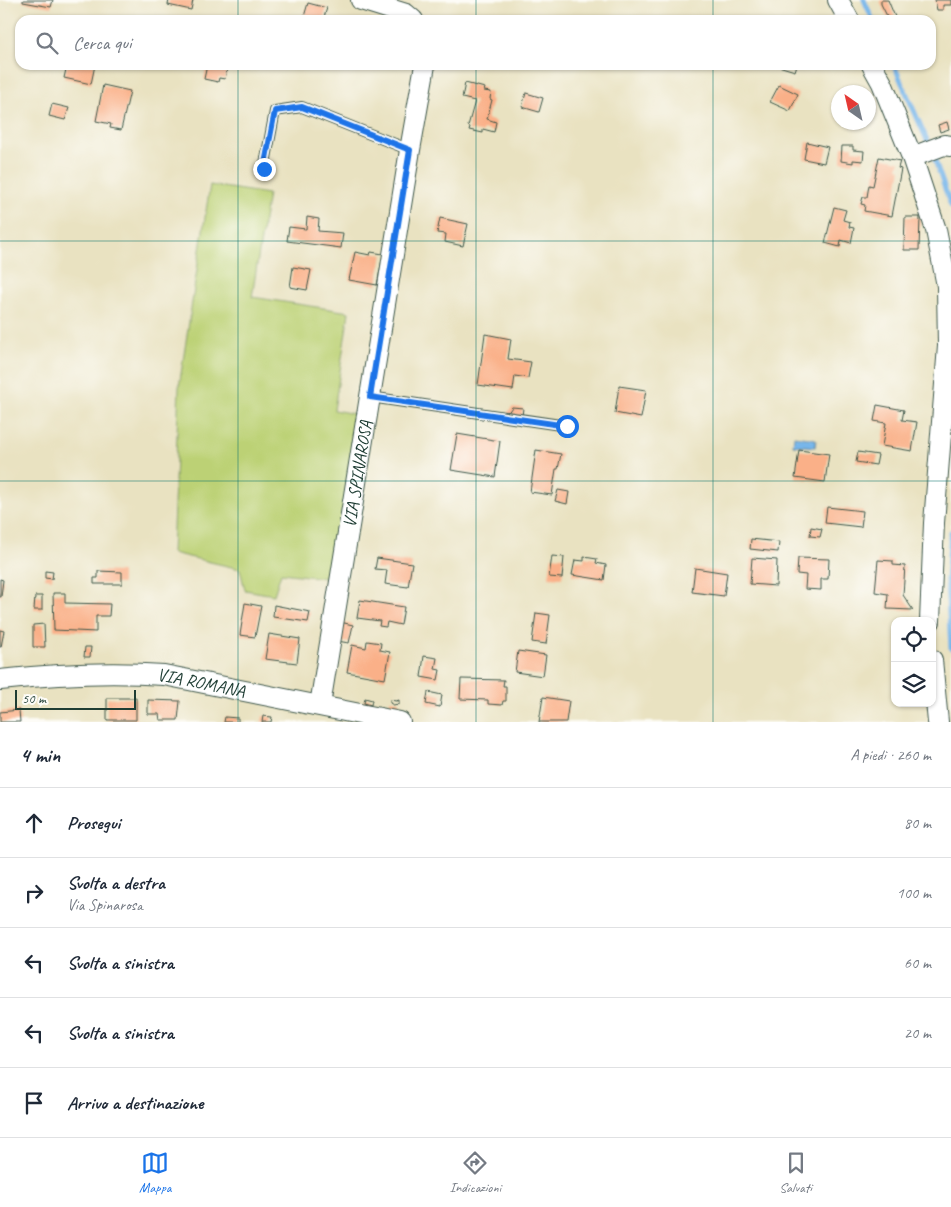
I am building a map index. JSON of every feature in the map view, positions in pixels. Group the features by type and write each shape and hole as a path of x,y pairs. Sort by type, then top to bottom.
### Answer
{"street":[{"path":"362,0 407,15"},
{"path":"838,0 846,15"},
{"name":"VIA SPINAROSA","path":"320,705 424,70"},
{"path":"875,70 915,156 936,230 947,286 948,346 934,523 930,617"},
{"path":"915,156 947,145"},
{"path":"932,662 938,722"},
{"name":"VIA ROMANA","path":"0,680 79,674 135,673 164,675 400,722"}],"lane":[{"path":"264,169 275,111 302,107 410,150"},
{"path":"370,397 567,426"}],"green space":[{"path":"210,185 268,194 252,297 349,312 334,410 360,415 334,579 281,573 274,595 245,590 240,569 172,553 179,387"}],"water":[{"path":"794,436 816,439 815,447 793,445"}],"building":[{"path":"23,0 53,0 51,7 23,2"},
{"path":"169,0 193,0 191,10 168,5"},
{"path":"881,0 888,0 894,15 886,15"},
{"path":"935,0 951,0 951,5 943,5 943,10 937,10"},
{"path":"308,3 327,8 325,15 304,15"},
{"path":"66,70 94,70 91,84 64,78"},
{"path":"206,70 227,70 225,79 219,78 218,82 204,79"},
{"path":"465,83 485,88 484,91 491,92 490,99 492,100 487,119 496,122 494,132 483,129 483,133 469,130 470,127 468,126 475,101 462,98"},
{"path":"103,85 130,91 121,130 110,128 111,124 96,121"},
{"path":"779,85 798,94 790,111 770,102"},
{"path":"526,93 543,98 539,112 522,107"},
{"path":"52,104 69,108 65,120 49,116"},
{"path":"947,122 949,129 940,132 938,125"},
{"path":"807,142 828,147 824,163 804,159"},
{"path":"842,146 853,146 853,150 864,151 863,161 853,160 853,163 841,161"},
{"path":"879,157 900,161 898,168 901,169 892,216 864,211 865,205 861,204 863,197 867,197 869,185 873,186"},
{"path":"834,207 846,210 843,220 850,222 849,227 854,228 851,243 841,240 840,247 825,243"},
{"path":"307,217 319,219 318,231 343,233 341,248 287,241 289,227 306,229"},
{"path":"905,217 920,217 919,250 904,250"},
{"path":"440,218 468,224 463,246 445,242 446,234 437,233"},
{"path":"355,252 370,255 371,252 383,254 377,285 349,280"},
{"path":"293,267 311,270 307,290 290,287"},
{"path":"485,334 511,339 508,359 531,362 528,378 515,376 513,390 478,385"},
{"path":"619,386 646,390 641,418 615,413"},
{"path":"877,405 904,410 902,420 917,422 912,451 882,446 886,423 874,421"},
{"path":"512,407 523,408 522,416 507,414"},
{"path":"457,434 500,441 495,477 451,470"},
{"path":"536,450 561,454 558,469 556,469 552,495 530,492"},
{"path":"799,450 829,454 825,482 795,478"},
{"path":"858,452 878,455 876,465 856,462"},
{"path":"558,490 569,492 567,504 555,501"},
{"path":"827,507 863,511 861,527 825,523"},
{"path":"811,527 822,529 820,537 810,536"},
{"path":"751,539 779,542 778,552 750,549"},
{"path":"552,556 564,557 562,578 549,577"},
{"path":"584,557 597,559 596,563 606,565 604,580 572,575 575,560 584,561"},
{"path":"377,558 412,563 408,587 385,584 387,570 375,569"},
{"path":"752,558 777,560 776,586 750,584"},
{"path":"798,558 829,559 828,579 821,579 821,590 805,589 806,575 797,574"},
{"path":"878,560 893,561 893,565 905,566 903,595 913,610 887,609 888,594 875,592"},
{"path":"695,568 727,573 724,596 692,592"},
{"path":"45,571 53,572 52,579 45,578"},
{"path":"98,571 122,572 122,584 94,584 94,578 98,578"},
{"path":"0,579 3,580 1,597 0,597"},
{"path":"53,593 65,593 65,603 110,604 109,616 96,616 96,632 54,630"},
{"path":"35,596 42,596 42,610 34,610"},
{"path":"360,600 404,607 401,625 387,622 386,627 379,626 380,621 357,618"},
{"path":"245,603 261,606 255,637 240,635"},
{"path":"274,605 310,612 308,622 273,617"},
{"path":"536,613 550,615 546,644 532,642"},
{"path":"340,622 353,625 349,643 337,641"},
{"path":"44,624 45,647 33,647 33,625"},
{"path":"0,630 4,631 1,647 0,647"},
{"path":"269,634 300,639 297,663 265,659"},
{"path":"367,641 381,643 380,650 390,652 385,679 347,672 352,645 366,648"},
{"path":"85,647 91,647 90,657 84,657"},
{"path":"518,651 546,655 543,676 515,672"},
{"path":"424,656 437,658 435,669 440,670 438,680 421,677"},
{"path":"461,679 504,680 503,686 506,686 506,701 503,701 502,705 488,704 488,700 460,699"},
{"path":"428,692 442,695 440,707 426,704"},
{"path":"543,697 569,701 566,722 539,722"},
{"path":"107,698 136,698 136,720 107,720"},
{"path":"365,698 372,700 371,705 364,703"},
{"path":"148,700 180,701 178,720 160,720 159,714 148,714"},
{"path":"390,700 399,700 399,704 393,705 390,703"},
{"path":"19,710 20,722 0,722 0,712"},
{"path":"263,716 272,717 271,722 262,722"},
{"path":"225,717 238,718 238,722 224,722"}],"waterway":[{"path":"864,0 871,15"},
{"path":"896,70 930,147"},
{"path":"933,155 951,206"},
{"path":"951,532 947,580 951,648"}],"route":[{"path":"264,169 275,111 302,107 410,150 370,397 567,426"}]}
